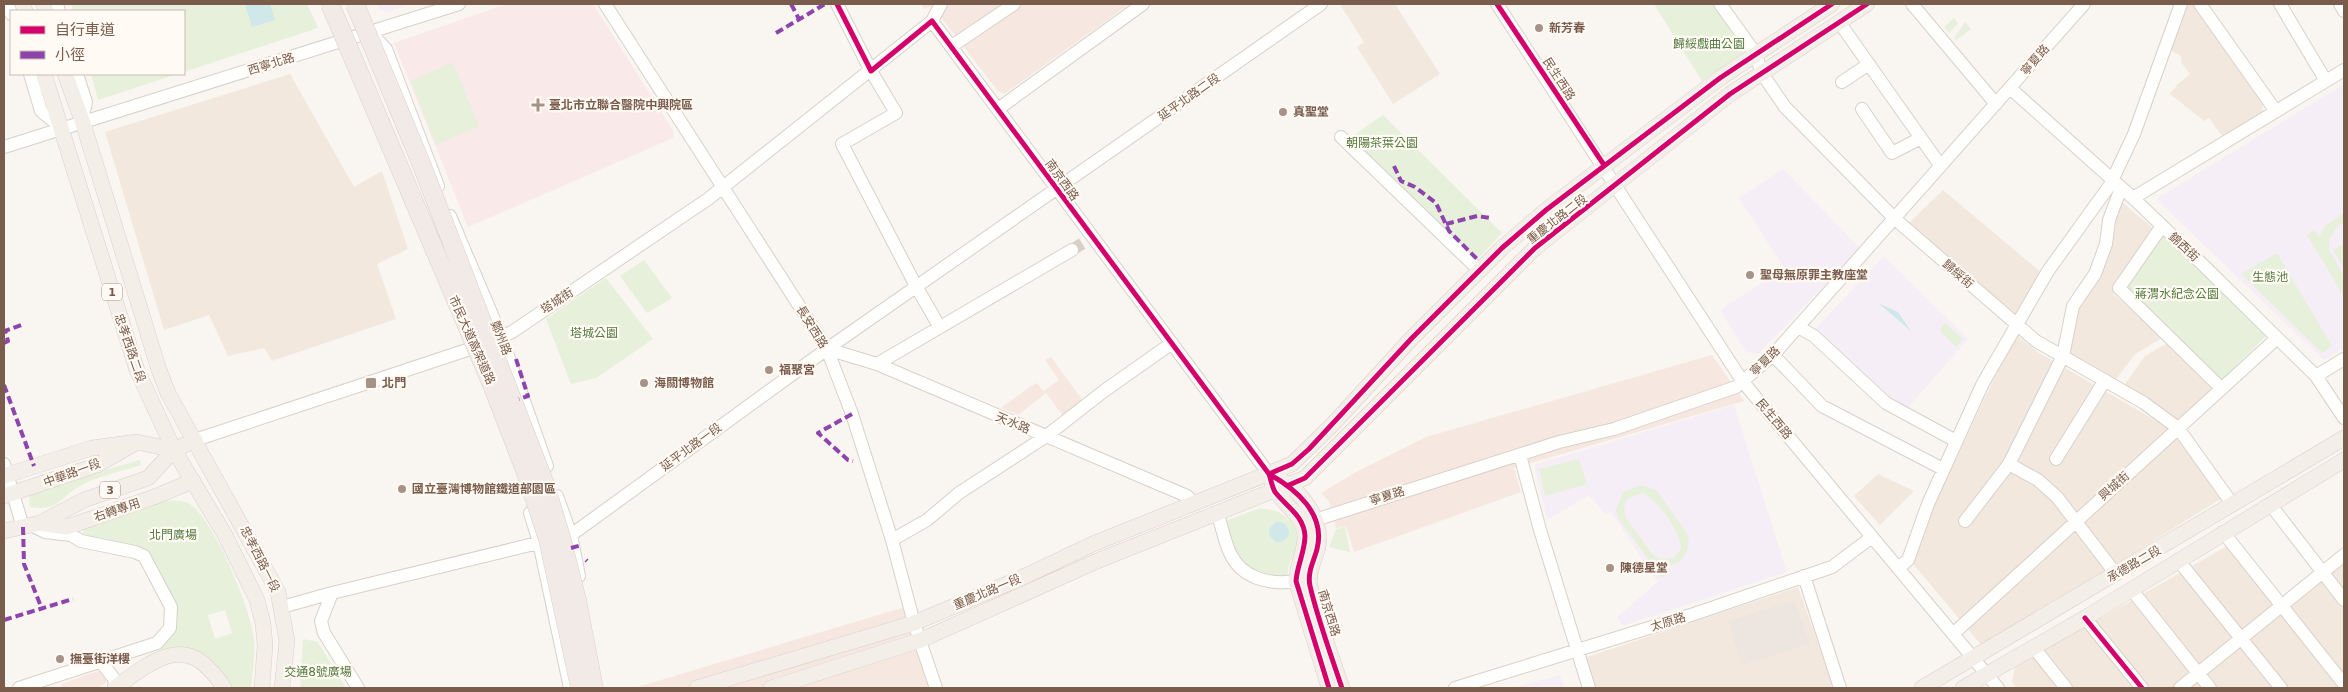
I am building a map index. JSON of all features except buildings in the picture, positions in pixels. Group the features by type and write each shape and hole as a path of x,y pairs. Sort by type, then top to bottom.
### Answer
{"highway":[{"name":"市民大道高架道路","path":"330,4 526,473 548,540 580,688"},
{"path":"341,4 432,217 481,314"},
{"name":"市民大道高架道路","path":"356,4 481,314 545,484 562,540 594,688"},
{"path":"432,217 467,329"}],"main road":[{"name":"重慶北路二段","path":"1269,474 1292,464 1309,449 1405,345 1480,271 1546,210 1699,93 1832,4"},
{"name":"重慶北路二段","path":"1289,485 1305,478 1536,248 1730,94 1866,4"},
{"name":"忠孝西路二段","path":"44,75 136,370 174,450"},
{"name":"忠孝西路二段","path":"65,75 82,122 159,370 168,393 195,440"},
{"name":"承德路二段","path":"1922,688 2344,438"},
{"name":"3","path":"4,531 32,525 84,500 148,478 174,450 195,440"},
{"name":"忠孝西路一段","path":"195,440 271,576 282,607 287,641 282,688"},
{"name":"中華路一段","path":"5,472 92,448 137,442 174,450"},
{"name":"中華路一段","path":"8,495 98,465 137,442"},
{"name":"忠孝西路一段","path":"174,450 238,559 257,600 263,623 265,645 262,688"},
{"name":"承德路二段","path":"1963,688 2085,618 2344,460"},
{"name":"南京西路","path":"1269,474 1289,485 1304,500 1315,520 1318,544 1312,566 1310,584 1342,688"},
{"name":"南京西路","path":"1269,474 1274,491 1293,510 1304,529 1304,544 1297,567 1296,581 1328,688"},
{"name":"重慶北路一段","path":"697,688 914,623 1019,579 1095,543 1269,474"},
{"name":"右轉專用","path":"32,525 67,527 154,497 193,481"},
{"name":"重慶北路一段","path":"777,687 921,640 1097,561 1289,485"},
{"path":"115,688 160,660 174,653 182,652 202,661 224,688"}],"street":[{"path":"323,4 382,145 454,308 523,490 539,542 570,688"},
{"name":"鄭州路","path":"356,4 370,32 386,49 440,192 501,336 571,535 602,688"},
{"name":"西寧北路","path":"4,147 459,4"},
{"name":"長安西路","path":"605,4 724,186 826,349 852,414 892,540 914,623 936,688"},
{"path":"837,4 871,71 896,113 842,144 916,286 940,326"},
{"path":"871,71 932,21 941,4"},
{"path":"952,46 1014,4"},
{"path":"998,109 1143,4"},
{"name":"延平北路二段","path":"1057,189 1321,4"},
{"name":"民生西路","path":"1497,4 1616,184 1743,382 1998,688"},
{"name":"歸綏街","path":"1720,4 1756,54 1761,72 1785,107 1896,219 2015,324 2036,340 2144,403 2178,428 2233,505"},
{"path":"1912,4 1996,104"},
{"name":"寧夏路","path":"1315,520 1559,442 1614,429 1736,387 1773,356 2084,4"},
{"path":"1965,521 2009,464 2063,356 2073,306 2095,274 2106,244 2116,184 2181,4"},
{"path":"2200,4 2275,110"},
{"path":"2280,4 2326,81"},
{"path":"2340,4 2344,11"},
{"name":"南京西路","path":"932,21 1057,189 1090,239 1172,343 1269,474"},
{"path":"1839,22 1919,139 1940,165"},
{"path":"1842,82 1869,64"},
{"path":"2133,198 2275,110 2344,70"},
{"name":"塔城街","path":"195,440 470,349 512,332 708,200 871,71"},
{"path":"30,75 41,111 61,128"},
{"name":"忠孝西路二段","path":"78,75 86,102 82,122"},
{"name":"錦西街","path":"2010,88 2133,198 2316,376 2344,418"},
{"path":"1862,109 1892,153 1919,139"},
{"path":"382,145 403,138 412,132 416,126"},
{"path":"1341,137 1480,271"},
{"path":"1898,568 1908,560 1943,469 1983,383 2015,324 2048,271 2116,184"},
{"name":"延平北路一段","path":"282,607 571,535 826,349 1057,189"},
{"path":"2162,226 2119,288 2221,388"},
{"path":"877,364 1072,250"},
{"path":"454,308 451,297 453,290 459,284 468,283 481,289"},
{"path":"1798,327 1814,336 1886,403 1956,441"},
{"name":"興城街","path":"1953,634 2276,339"},
{"path":"892,540 928,520 959,493 1045,437 1104,391 1172,343"},
{"name":"天水路","path":"826,349 877,364 1187,496 1195,504"},
{"path":"1773,356 1822,406 1892,440 1943,469"},
{"path":"2316,376 2344,359"},
{"path":"2056,459 2105,380"},
{"path":"1520,455 1540,530 1589,688"},
{"path":"2009,464 2038,480 2057,497 2116,574"},
{"path":"5,472 8,495 32,525 45,532 71,535 92,544 135,552 146,560 169,601 171,613 170,628 157,643 116,658 18,688"},
{"path":"2270,504 2344,600"},
{"path":"1217,512 1230,553 1240,569 1260,579 1272,582 1296,581"},
{"path":"2224,532 2344,684"},
{"name":"太原路","path":"1455,688 1694,614 1832,567 1872,537"},
{"path":"2180,688 2344,555"},
{"path":"2178,560 2281,688"},
{"path":"1804,576 1840,688"},
{"path":"2131,589 2210,688"},
{"path":"332,593 321,621 324,633 358,688"},
{"path":"2085,618 2142,688"},
{"path":"2034,648 2066,688"},
{"path":"101,662 111,674 115,688"},
{"path":"768,666 777,687"}],"shaded area":[{"path":"377,4 411,4 387,12 379,9"},
{"name":"臺北市立聯合醫院中興院區","path":"507,4 593,4 674,132 673,138 468,227 394,43"},
{"path":"921,4 1130,4 1004,94 998,91 932,6 924,9"},
{"path":"1344,4 1395,4 1440,74 1393,104 1357,47 1364,42 1341,6"},
{"path":"2185,4 2193,4 2263,103 2262,112 2222,136 2209,118 2204,121 2170,94 2190,74 2181,62 2181,56 2170,50"},
{"path":"290,74 354,187 382,171 408,249 377,264 396,319 272,361 264,348 228,356 209,315 164,330 105,132"},
{"path":"2344,84 2344,348 2324,360 2156,199"},
{"path":"1783,169 1860,248 1758,354 1746,352 1720,310 1784,268 1739,198"},
{"path":"1943,190 2043,274 2015,320 1907,225"},
{"path":"2118,199 2159,233 2113,294 2162,338 2135,354 2114,382 2067,352 2077,309"},
{"path":"1884,256 1968,339 1905,411 1886,402 1814,330"},
{"path":"2015,334 2039,353 2172,430 2222,498 1983,647 1909,559"},
{"path":"2166,344 2216,393 2176,425 2123,387 2145,356"},
{"path":"1712,355 1744,401 1514,468 1521,492 1354,552 1346,526 1336,528 1329,501 1321,493 1356,472 1426,437"},
{"path":"1051,357 1083,401 1063,416 1046,393 1018,415 1001,408 1037,383 1043,391 1059,380 1045,360"},
{"path":"1734,405 1787,572 1622,626 1617,617 1658,582 1611,512 1605,514 1589,495 1547,520 1534,465"},
{"path":"1878,474 1914,491 1880,525 1854,496"},
{"path":"2227,546 2281,611 2322,576 2344,604 2344,688 2016,688 2012,682 2015,667"},
{"path":"2344,563 2344,594 2329,575"},
{"path":"1798,587 1834,688 1590,688 1581,659"},
{"path":"1792,601 1796,604 1810,644 1742,665 1728,621"},
{"path":"905,607 934,688 634,688"},
{"path":"101,670 107,682 98,688 63,688 61,684"},
{"path":"1560,675 1564,688 1512,688"}],"green space":[{"path":"71,4 307,4 318,28 185,72 185,10 73,10"},
{"name":"歸綏戲曲公園","path":"1654,4 1713,4 1744,52 1702,81"},
{"path":"1954,18 1958,23 1949,33 1944,27"},
{"path":"1965,22 1971,29 1956,40 1954,38"},
{"path":"453,62 479,126 436,145 411,81"},
{"path":"91,75 174,75 98,100"},
{"name":"朝陽茶葉公園","path":"1383,115 1502,233 1475,262 1350,138"},
{"path":"2344,213 2344,223 2339,225 2329,239 2329,250 2344,276 2344,297 2307,235 2315,230 2319,237 2325,226"},
{"name":"蔣渭水紀念公園","path":"2162,235 2267,335 2221,381 2124,289"},
{"path":"2344,244 2344,269 2333,250"},
{"name":"生態池","path":"2277,253 2332,346 2322,353 2241,274"},
{"path":"644,260 672,298 647,313 620,276"},
{"name":"塔城公園","path":"606,278 653,339 596,378 571,384 546,319"},
{"path":"1945,323 1963,339 1956,347 1939,330"},
{"path":"1579,459 1587,484 1545,496 1539,469"},
{"path":"140,460 141,465 85,483 53,506 30,507 29,495 81,477"},
{"path":"1641,485 1656,490 1687,533 1688,546 1684,557 1675,564 1662,566 1667,574 1662,578 1618,518 1616,510 1623,492","holes":["1642,493 1648,496 1668,517 1677,534 1681,549 1673,558 1661,559 1653,555 1625,516 1624,506 1627,499"]},
{"name":"北門廣場","path":"166,501 185,502 198,511 219,544 246,607 254,639 251,688 231,688 210,662 163,653 160,648 170,637 175,626 176,615 168,592 148,557 83,534 83,528","holes":["225,610 232,633 215,639 208,615"]},
{"path":"1258,509 1273,510 1280,513 1291,522 1295,529 1297,547 1289,564 1287,578 1254,573 1234,554 1225,521"},
{"path":"1345,527 1350,552 1329,547 1336,529"},
{"name":"交通8號廣場","path":"303,639 318,642 346,688 300,688"}],"water":[{"path":"245,4 270,4 275,20 252,27"},
{"path":"1878,303 1898,312 1911,331"},
{"path":"1279,522 1286,525 1289,532 1286,539 1279,542 1272,539 1269,532 1272,525"}],"tunnel":[{"path":"1072,250 1088,240"}],"marked path":[{"path":"791,4 799,19"},
{"path":"776,33 825,4"},
{"path":"1394,166 1401,181 1415,187 1436,203 1449,231 1477,259"},
{"path":"1446,224 1477,216 1490,218"},
{"path":"4,343 8,341 5,331 24,324"},
{"path":"516,359 528,396 519,399"},
{"path":"4,385 34,466"},
{"path":"852,414 818,433 848,460 853,461"},
{"path":"23,527 24,564 42,609"},
{"path":"571,548 582,545"},
{"path":"4,620 73,599"}],"cycle path":[{"path":"837,4 871,71 932,21 1269,474 1275,492 1298,517 1304,529 1305,542 1296,581 1329,688"},
{"path":"1497,4 1604,165"},
{"path":"1269,474 1292,464 1309,449 1412,338 1502,248 1546,210 1720,78 1832,4"},
{"path":"1289,485 1305,478 1535,248 1730,94 1867,4"},
{"path":"1269,474 1298,495 1313,514 1317,525 1319,536 1309,581 1321,625 1342,688"},
{"path":"2085,618 2142,688"}],"place":[{"name":"新芳春","path":"1539,28"},
{"name":"臺北市立聯合醫院中興院區","path":"538,105"},
{"name":"真聖堂","path":"1283,112"},
{"name":"聖母無原罪主教座堂","path":"1750,275"},
{"name":"福聚宮","path":"769,370"},
{"name":"北門","path":"371,383"},
{"name":"海關博物館","path":"644,383"},
{"name":"國立臺灣博物館鐵道部園區","path":"402,489"},
{"name":"陳德星堂","path":"1610,568"},
{"name":"撫臺街洋樓","path":"60,659"}]}
